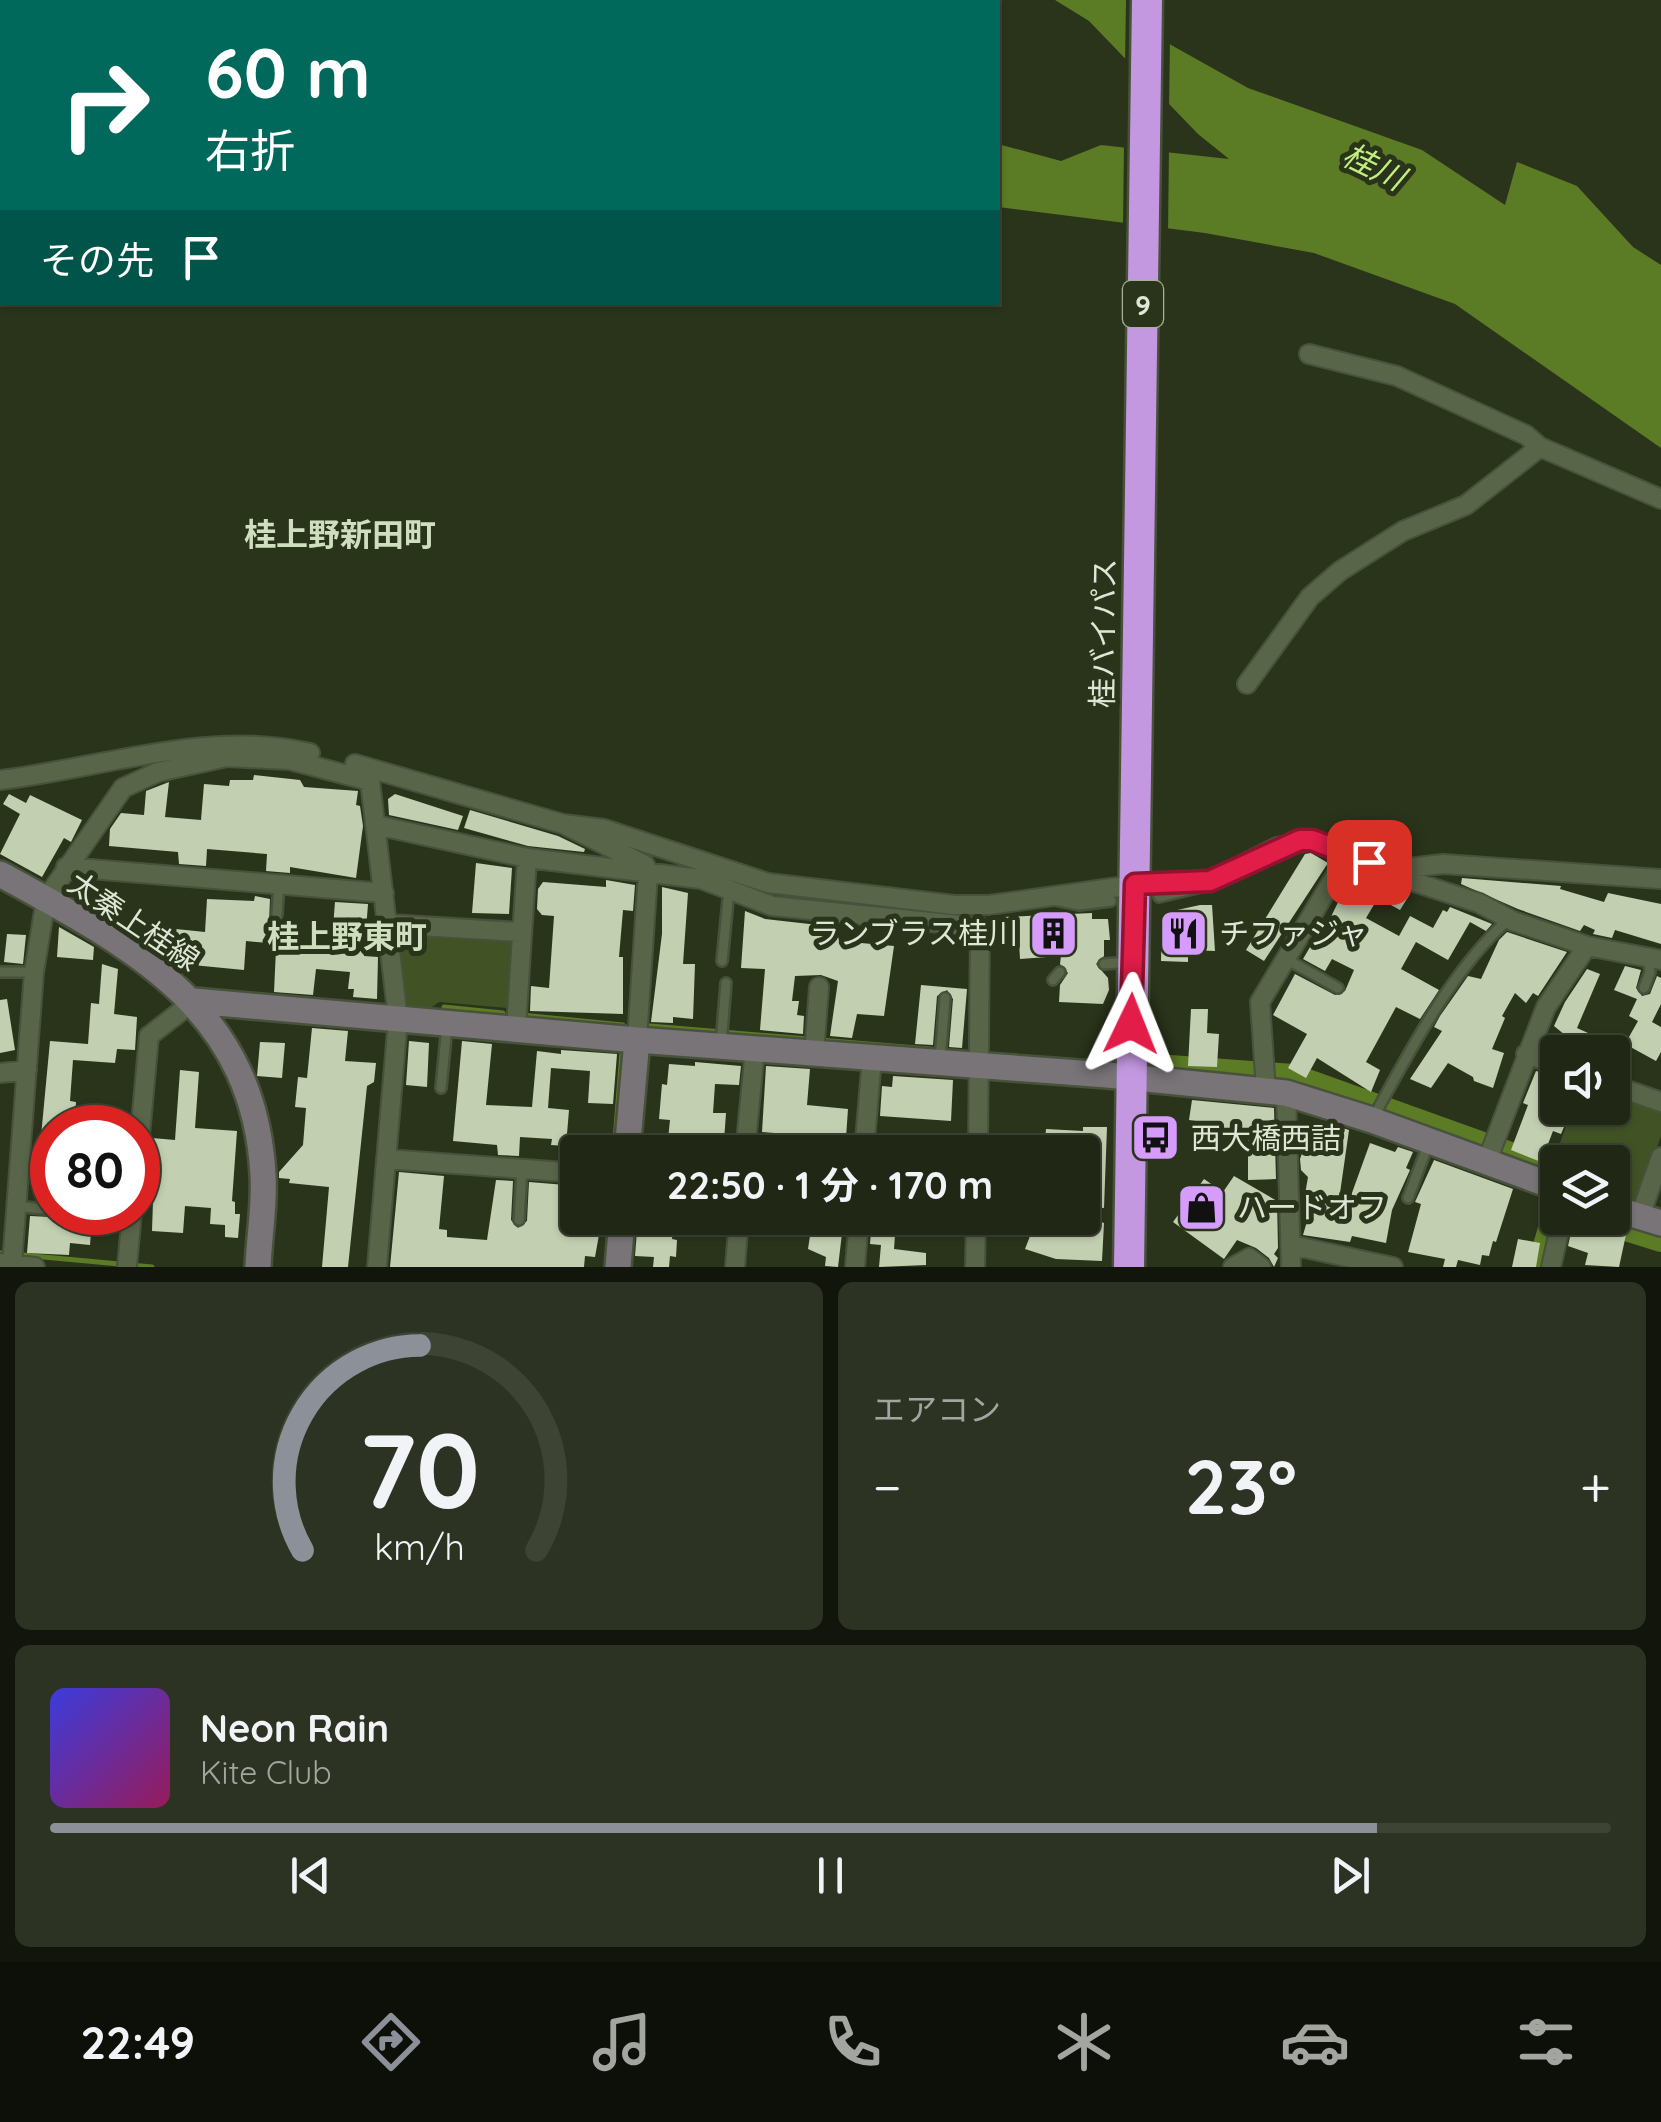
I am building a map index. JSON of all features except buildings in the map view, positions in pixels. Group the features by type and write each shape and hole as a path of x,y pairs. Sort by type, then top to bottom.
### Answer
{"highway":[{"name":"桂バイパス","path":"1128,1267 1131,1077 1118,963 1135,894 1147,0"}],"street":[{"path":"1308,354 1396,376 1661,499"},
{"path":"1247,684 1310,598 1340,570 1402,531 1466,504 1540,446"},
{"path":"0,780 214,744 272,744 563,824 604,829 768,883 954,905 989,906 1047,897 1135,894 1210,881 1300,840 1349,854 1587,946 1655,959"},
{"path":"34,1267 6,1264 16,1206 34,972 46,899 128,782 227,757 290,760 370,781 398,1018 377,1267"},
{"path":"563,824 645,865 648,874 628,1135"},
{"path":"376,825 528,858 700,878 772,906 980,927 978,1135"},
{"path":"1292,1267 1260,1002 1349,854"},
{"path":"516,1029 528,858"},
{"path":"1390,870 1442,864 1661,879"},
{"path":"66,866 384,892"},
{"name":"太秦上桂線","path":"0,874 138,956 194,1001 232,1055 256,1126 263,1192 258,1267"},
{"path":"388,924 520,932"},
{"path":"1490,1152 1546,1007 1587,946"},
{"path":"815,1044 819,987"},
{"path":"143,1105 149,1036 194,1001 636,1040 721,1037 755,1049 815,1044 872,1058 940,1064 1271,1084 1376,1113 1429,1140 1490,1152 1540,1178"},
{"path":"747,1135 755,1049"},
{"path":"1526,1054 1540,1059"},
{"path":"865,1135 872,1058"},
{"path":"0,1074 26,1070"},
{"path":"1630,1091 1661,1102"},
{"path":"1650,1220 1661,1158"},
{"path":"386,1159 560,1172"},
{"path":"128,1267 130,1235"},
{"path":"618,1267 621,1235"},
{"path":"735,1267 738,1235"},
{"path":"855,1267 858,1235"},
{"path":"975,1267 976,1235"},
{"path":"1550,1267 1558,1235"},
{"path":"1291,1245 1392,1267"},
{"path":"1233,1267 1250,1258 1261,1267"}],"lane":[{"path":"1047,897 1062,904 1201,889 1210,881"},
{"path":"276,928 280,884"},
{"path":"722,961 729,890"},
{"path":"1376,1113 1401,1065 1482,942 1508,918"},
{"path":"1644,988 1655,959"},
{"path":"1286,960 1338,988"},
{"path":"0,972 34,972"},
{"path":"721,1037 726,983"},
{"path":"940,1064 944,998"},
{"path":"441,1088 447,1023"},
{"path":"1408,1198 1429,1140"},
{"path":"519,1220 522,1169"},
{"path":"16,1206 30,1208"}],"shaded area":[{"path":"395,929 506,936 513,945 508,1008 439,1002 428,1010 404,1006"},
{"path":"1630,1098 1661,1109 1661,1136 1639,1197 1630,1202 1630,1145 1559,1145 1567,1125 1630,1125"}],"water":[{"name":"桂川","path":"1055,0 1131,0 1164,41 1248,88 1422,150 1505,205 1517,162 1577,186 1633,247 1661,265 1661,448 1455,304 1314,253 1205,233 1000,207 1000,145 1061,161 1101,145 1229,159 1198,134 1089,21"}],"pier":[{"path":"1126,0 1138,0 1170,39 1169,110 1125,65"},
{"path":"1124,143 1169,148 1168,233 1123,228"}],"waterway":[{"path":"444,1007 503,1013"},
{"path":"521,1015 623,1025"},
{"path":"650,1026 941,1050"},
{"path":"615,1135 622,1053"},
{"path":"1170,1069 1293,1078 1540,1167"},
{"path":"1630,1228 1661,1238"},
{"path":"608,1235 608,1239"},
{"path":"1541,1267 1550,1235"},
{"path":"0,1253 152,1267"}],"place":[{"name":"ランブラス桂川","path":"1053,933"},
{"name":"チファジャ","path":"1184,933"},
{"name":"西大橋西詰","path":"1156,1138"},
{"name":"ハードオフ","path":"1202,1207"}],"district":[{"name":"桂上野新田町","path":"340,534"},
{"name":"桂上野東町","path":"347,936"}],"route":[{"path":"1131,1024 1135,884 1210,881 1277,847 1300,840 1312,840 1369,862"}]}
